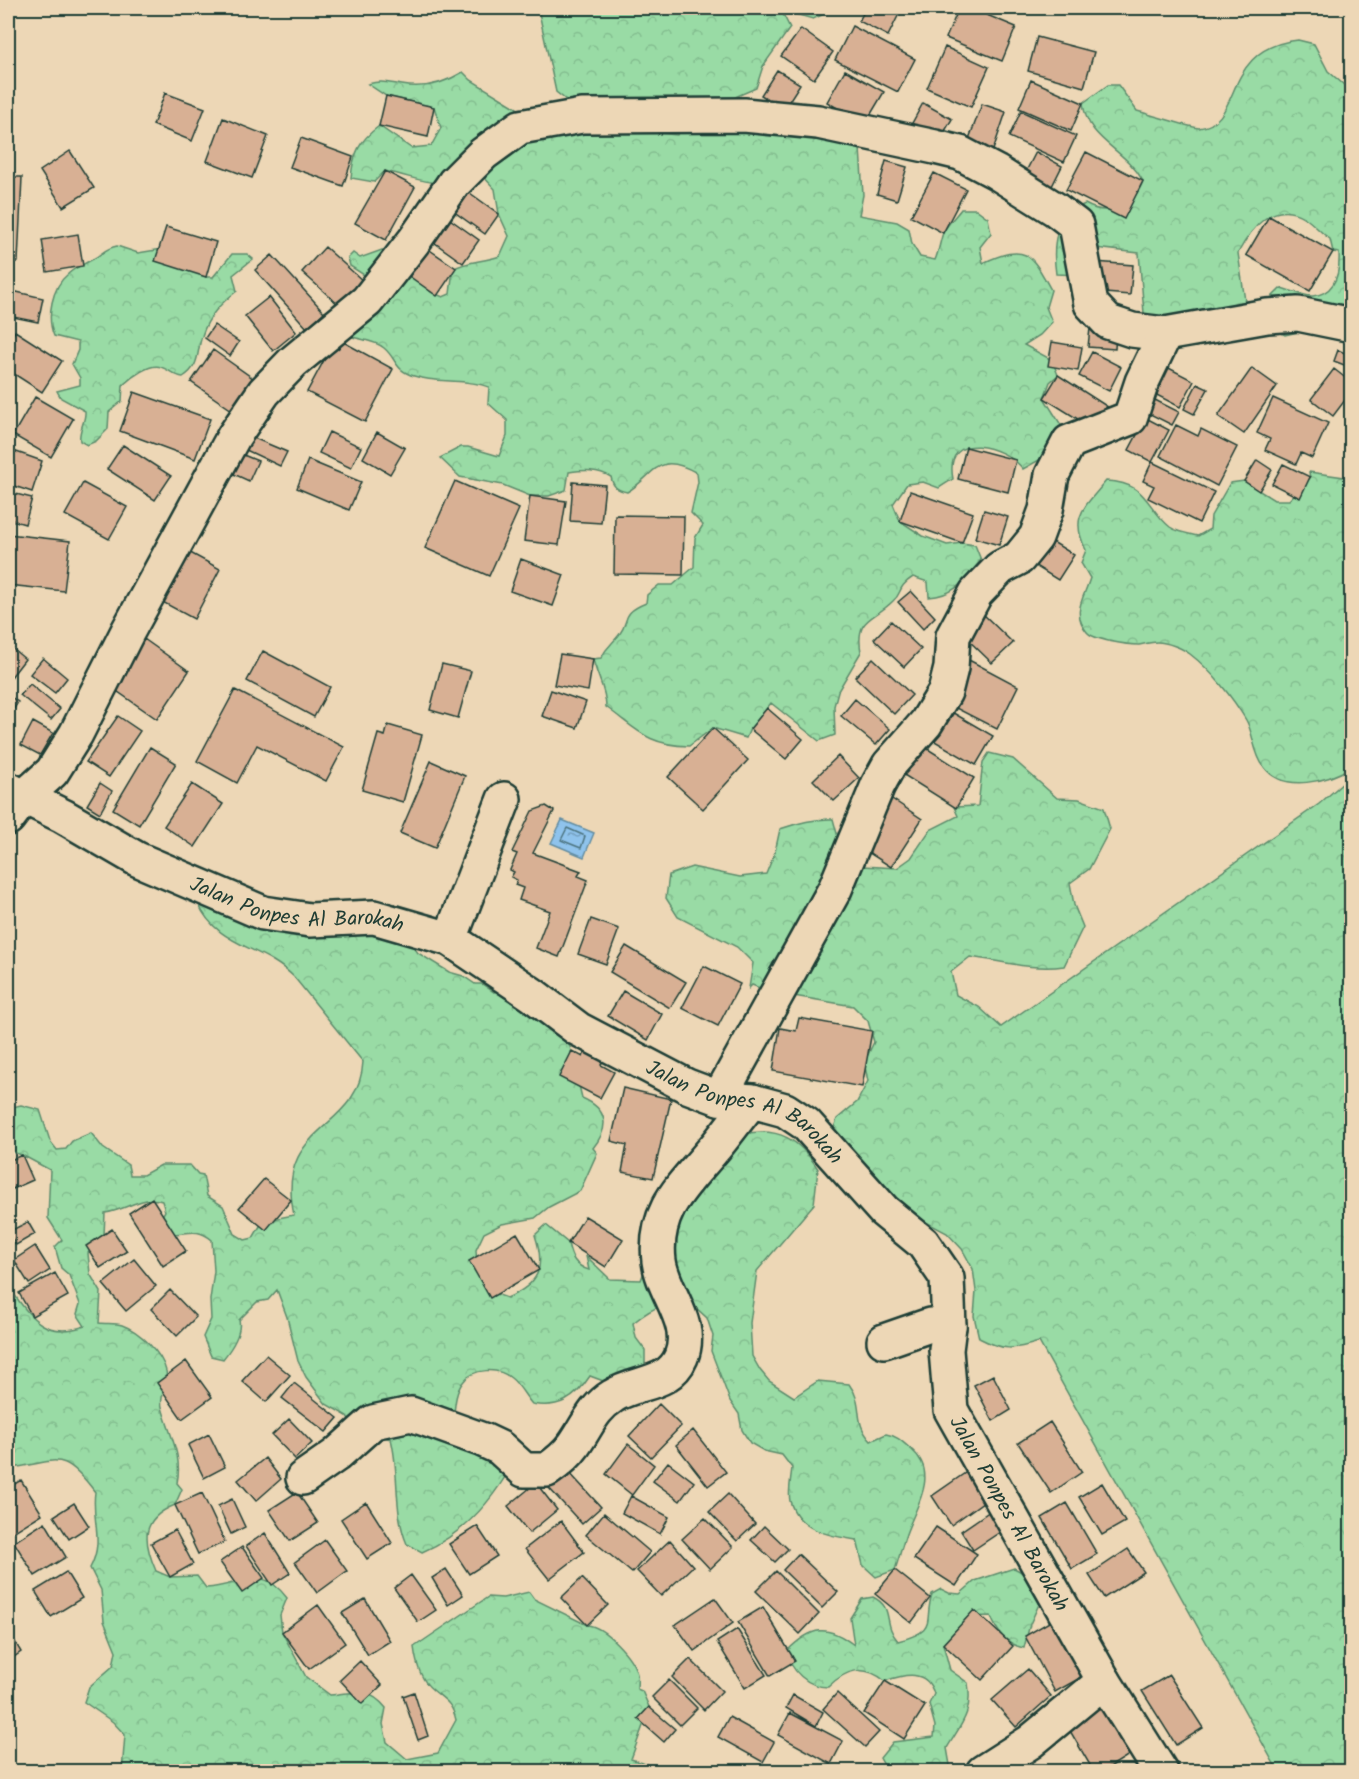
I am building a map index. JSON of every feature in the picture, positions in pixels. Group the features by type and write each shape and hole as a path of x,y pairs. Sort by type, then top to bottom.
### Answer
{"street":[{"path":"13,802 52,772 76,734 133,622 234,436 264,392 292,362 367,301 414,241 454,183 483,154 520,127 582,116 744,115 818,122 960,153 1055,209 1076,225 1083,251 1088,292 1096,312 1108,322 1132,330 1165,334 1298,314 1352,325"},
{"path":"719,1098 835,889 889,765 926,723 945,692 951,668 953,636 976,593 1000,568 1019,558 1036,537 1046,510 1052,475 1069,442 1130,418 1142,382 1165,334"},
{"path":"450,939 504,799"},
{"name":"Jalan Ponpes Al Barokah","path":"13,802 263,913 310,920 374,917 450,939 533,995 578,1029 687,1086 719,1098 752,1101 785,1110 806,1124 884,1211 923,1243 947,1278 946,1350 951,1410 1104,1681 1161,1772"},
{"path":"303,1478 336,1455 373,1422 411,1414 500,1448 525,1470 548,1470 571,1448 593,1412 603,1402 625,1389 666,1376 675,1367 685,1347 676,1303 659,1264 658,1244 665,1212 676,1192 752,1101"},
{"path":"884,1341 930,1325 948,1326"},
{"path":"983,1772 1030,1742 1104,1681"}],"green space":[{"path":"538,8 838,8 813,19 781,10 790,28 763,66 756,88 735,97 754,106 845,133 860,148 863,195 859,215 897,222 909,229 912,244 920,257 935,260 943,233 949,223 961,209 976,209 988,218 991,233 980,247 983,263 1009,254 1026,255 1038,267 1051,290 1046,307 1052,322 1040,335 1024,345 1052,360 1058,375 1050,382 1044,398 1061,425 1075,426 1061,448 1023,469 1015,461 991,449 978,446 966,447 957,453 952,463 953,479 939,488 923,482 907,484 893,504 900,521 923,536 947,545 962,543 975,545 981,560 959,585 939,596 929,597 928,582 913,577 904,584 896,598 867,621 861,632 861,652 838,691 834,706 835,735 819,741 771,703 750,729 746,738 713,728 689,746 675,745 644,735 606,707 605,694 593,659 601,658 619,635 629,614 646,603 647,595 659,585 673,585 694,567 695,538 703,525 691,513 698,482 697,473 673,464 664,464 627,492 616,488 611,477 596,471 569,472 566,490 549,496 530,496 503,485 460,477 440,458 461,447 499,456 507,436 507,420 488,403 489,387 480,384 432,380 408,374 380,345 344,334 372,280 350,266 348,258 353,253 360,258 382,250 389,250 431,292 443,297 450,294 453,269 464,264 500,256 509,236 499,214 495,189 480,173 442,183 423,181 385,171 374,182 351,178 353,162 358,149 366,137 379,126 411,148 431,146 441,128 434,107 386,96 368,84 381,82 426,86 463,72 471,80 517,108 520,127 575,107 556,92","holes":["690,119 677,135 658,133 646,124"]},
{"path":"1298,40 1314,44 1328,71 1351,91 1351,334 1316,328 1285,335 1269,327 1263,313 1270,299 1281,288 1310,296 1321,294 1332,286 1339,267 1339,253 1333,252 1330,239 1305,218 1293,213 1273,214 1264,219 1249,235 1238,253 1245,301 1237,316 1157,325 1144,313 1139,253 1095,248 1082,275 1056,274 1055,243 1061,224 1067,216 1085,204 1103,210 1120,207 1134,197 1143,181 1127,160 1092,127 1083,103 1108,85 1118,85 1137,111 1199,128 1213,123 1222,113 1244,70 1256,56 1273,46"},
{"path":"117,246 138,253 162,249 206,277 213,277 232,254 247,254 253,259 233,275 237,291 211,316 202,336 193,368 183,377 157,366 136,375 123,385 122,401 109,412 108,429 96,441 87,445 80,441 85,411 61,398 57,391 80,385 80,378 72,364 78,350 78,342 54,336 51,320 52,303 58,286 71,272"},
{"path":"1309,472 1351,478 1351,767 1331,777 1295,783 1273,775 1264,767 1260,762 1249,725 1241,712 1214,676 1190,654 1165,643 1127,644 1103,640 1087,632 1082,625 1079,612 1090,578 1081,563 1086,550 1081,538 1079,520 1086,505 1106,481 1131,486 1145,497 1170,527 1198,536 1210,529 1211,516 1230,483 1244,481 1274,500 1289,500 1310,478"},
{"path":"989,753 1013,759 1057,798 1079,799 1104,808 1110,829 1089,869 1070,883 1074,905 1083,927 1064,966 1029,966 970,957 951,972 956,995 979,1007 1001,1027 1319,804 1351,776 1351,1771 1278,1771 1039,1342 1009,1348 979,1338 974,1316 976,1291 973,1269 962,1249 947,1233 909,1213 878,1182 829,1142 837,1119 857,1102 868,1081 864,1063 874,1042 868,1021 853,1006 770,992 752,985 749,988 753,963 737,947 678,917 666,898 669,875 692,867 740,877 766,874 775,852 780,829 812,820 833,819 839,841 862,866 897,868 911,858 930,830 958,816 954,807 978,806 983,762"},
{"path":"206,891 400,928 418,953 449,972 463,976 475,984 482,984 494,992 501,988 562,1033 570,1047 582,1098 591,1102 604,1119 602,1133 593,1148 597,1153 580,1191 549,1207 535,1218 502,1224 484,1233 476,1250 477,1267 493,1293 507,1298 518,1293 533,1281 537,1274 540,1257 535,1235 546,1225 568,1243 572,1257 580,1266 589,1270 586,1256 610,1279 641,1280 657,1237 744,1134 768,1132 787,1138 803,1150 818,1169 814,1204 757,1271 750,1323 752,1356 769,1381 794,1397 818,1381 849,1384 857,1400 862,1426 871,1441 886,1434 895,1437 920,1459 925,1480 923,1491 895,1570 876,1577 863,1565 857,1540 817,1531 801,1520 794,1511 789,1498 792,1468 782,1455 764,1451 750,1443 742,1430 739,1414 730,1401 711,1351 713,1336 707,1318 695,1307 662,1306 648,1312 633,1323 636,1338 645,1350 645,1365 636,1380 606,1382 590,1376 572,1396 558,1403 542,1405 532,1404 506,1374 486,1371 467,1377 457,1393 454,1414 512,1465 485,1505 463,1527 422,1552 407,1544 403,1532 391,1439 356,1430 347,1416 326,1404 306,1377 298,1361 287,1317 277,1290 268,1300 257,1302 239,1320 237,1335 223,1359 211,1356 203,1337 211,1319 210,1300 214,1271 212,1240 207,1236 197,1232 171,1234 160,1219 165,1211 162,1201 147,1200 105,1213 104,1235 88,1253 90,1274 101,1292 99,1323 120,1324 135,1332 155,1350 164,1364 167,1375 161,1403 177,1454 177,1483 182,1489 175,1505 155,1517 150,1524 147,1541 156,1571 170,1577 197,1576 206,1588 259,1578 277,1587 287,1598 280,1615 282,1632 306,1677 330,1695 361,1692 380,1701 386,1708 383,1724 387,1742 407,1759 438,1753 456,1720 450,1706 422,1676 417,1665 414,1647 488,1597 503,1598 529,1592 534,1599 601,1631 624,1651 637,1674 637,1689 642,1691 649,1707 639,1719 644,1723 631,1759 666,1771 122,1771 125,1735 113,1722 84,1702 89,1687 113,1666 116,1651 104,1621 101,1590 90,1568 97,1548 95,1492 83,1477 65,1463 47,1461 8,1468 8,1286 31,1316 48,1327 71,1330 85,1326 77,1314 80,1304 69,1275 61,1268 55,1247 62,1240 48,1218 50,1170 22,1155 8,1151 8,1108 21,1105 40,1110 50,1141 57,1150 66,1149 72,1141 91,1133 103,1148 128,1165 130,1175 143,1175 161,1165 190,1165 198,1174 203,1175 207,1196 223,1206 235,1234 245,1240 253,1238 263,1221 294,1215 291,1185 296,1162 306,1145 348,1103 358,1085 363,1062 294,977 268,958 228,937 206,918 198,903"},
{"path":"1014,1568 1031,1582 1040,1602 1030,1624 1024,1648 1003,1637 991,1616 968,1617 943,1644 950,1670 968,1683 969,1694 965,1718 947,1748 951,1771 891,1771 886,1769 880,1758 893,1742 934,1737 935,1726 929,1704 934,1694 926,1680 907,1675 885,1681 870,1672 855,1671 842,1676 828,1687 821,1686 801,1676 789,1658 787,1651 796,1643 820,1631 836,1634 854,1645 850,1618 862,1599 873,1597 880,1601 886,1611 890,1628 898,1641 911,1637 924,1629 927,1624 932,1594 941,1589 949,1593 960,1594 975,1581"}],"water":[{"path":"562,820 594,833 584,857 551,843"}],"building":[{"path":"866,8 902,8 888,36 859,21"},
{"path":"959,8 970,8 1016,27 1002,61 946,38"},
{"path":"852,26 915,59 898,92 835,60"},
{"path":"801,29 833,52 814,79 781,56"},
{"path":"1037,37 1094,52 1084,87 1028,71"},
{"path":"945,47 989,67 971,107 927,88"},
{"path":"777,70 800,84 784,109 761,95"},
{"path":"845,70 884,92 865,124 827,102"},
{"path":"1031,80 1083,103 1071,131 1019,108"},
{"path":"165,93 205,108 192,141 153,125"},
{"path":"386,96 434,107 428,137 379,126"},
{"path":"923,103 952,119 938,143 910,127"},
{"path":"982,104 1006,112 991,156 966,147"},
{"path":"1021,111 1076,136 1064,162 1009,137"},
{"path":"223,118 268,136 252,178 207,161"},
{"path":"301,138 353,157 343,186 290,167"},
{"path":"70,151 94,188 63,207 40,171"},
{"path":"1036,152 1062,166 1046,198 1019,185"},
{"path":"1086,152 1143,181 1124,219 1066,190"},
{"path":"886,161 907,167 897,200 877,194"},
{"path":"385,171 415,187 386,240 355,223"},
{"path":"934,173 966,189 943,233 911,216"},
{"path":"8,177 22,177 18,262 8,262"},
{"path":"463,188 499,214 485,234 449,208"},
{"path":"440,212 479,240 463,263 424,235"},
{"path":"1269,216 1333,252 1310,291 1246,255"},
{"path":"166,227 216,242 206,277 155,261"},
{"path":"78,234 83,266 47,272 42,240"},
{"path":"421,244 456,268 437,296 402,271"},
{"path":"325,247 363,281 340,306 302,272"},
{"path":"272,255 324,312 307,328 255,270"},
{"path":"1095,262 1133,265 1130,295 1092,292"},
{"path":"8,290 43,298 38,322 8,316"},
{"path":"269,297 296,332 273,351 245,316"},
{"path":"214,325 239,342 230,356 205,338"},
{"path":"1090,328 1116,330 1115,349 1088,347"},
{"path":"15,331 62,361 42,392 8,370 8,343"},
{"path":"336,338 393,369 365,422 307,392"},
{"path":"1052,342 1082,347 1078,371 1048,366"},
{"path":"213,350 254,379 232,410 191,382"},
{"path":"1338,350 1352,356 1352,368 1334,361"},
{"path":"1092,352 1121,367 1109,391 1079,376"},
{"path":"1159,363 1194,381 1180,407 1145,389"},
{"path":"1252,368 1277,386 1244,434 1218,416"},
{"path":"1334,369 1352,383 1352,391 1333,416 1311,399"},
{"path":"1058,375 1111,409 1097,431 1044,398"},
{"path":"1197,384 1208,389 1194,414 1184,409"},
{"path":"134,392 210,419 195,459 120,431"},
{"path":"35,397 73,419 51,457 13,435"},
{"path":"1151,398 1179,412 1172,425 1144,411"},
{"path":"1273,398 1328,423 1312,458 1301,453 1296,464 1265,450 1270,439 1257,433"},
{"path":"1146,418 1169,430 1152,462 1129,450"},
{"path":"1176,425 1198,436 1201,429 1237,447 1217,486 1160,456"},
{"path":"329,432 361,447 351,468 319,453"},
{"path":"377,432 405,448 390,474 363,458"},
{"path":"249,436 287,452 280,466 244,449"},
{"path":"123,445 171,476 155,500 107,469"},
{"path":"966,447 1016,460 1008,492 958,479"},
{"path":"8,449 42,461 32,492 8,484"},
{"path":"236,452 258,461 249,481 227,471"},
{"path":"308,460 361,482 349,510 297,488"},
{"path":"1257,460 1272,470 1259,491 1244,481"},
{"path":"1152,462 1214,492 1199,523 1148,498 1154,486 1143,481"},
{"path":"1283,464 1310,477 1300,498 1272,484"},
{"path":"455,481 519,509 489,576 425,548"},
{"path":"573,482 605,485 601,523 570,521"},
{"path":"83,483 127,507 109,539 65,515"},
{"path":"910,491 973,513 962,543 900,521"},
{"path":"8,492 32,498 25,524 8,519"},
{"path":"530,496 566,501 559,545 524,541"},
{"path":"984,510 1008,517 999,545 975,538"},
{"path":"615,515 684,516 683,575 614,574"},
{"path":"8,534 70,541 64,591 8,585"},
{"path":"1040,534 1074,555 1058,580 1024,559"},
{"path":"183,549 220,569 194,619 157,599"},
{"path":"521,559 564,575 553,606 510,591"},
{"path":"911,591 935,617 923,629 898,602"},
{"path":"980,611 1013,643 992,663 960,632"},
{"path":"891,621 921,649 904,667 874,639"},
{"path":"144,639 189,671 157,719 111,687"},
{"path":"8,645 25,659 8,681"},
{"path":"263,651 330,687 314,717 247,681"},
{"path":"560,654 593,659 588,691 554,685"},
{"path":"43,658 67,678 55,693 30,674"},
{"path":"873,658 912,695 894,714 855,677"},
{"path":"967,659 1018,686 997,729 944,702"},
{"path":"442,664 471,671 458,718 430,710"},
{"path":"30,684 60,709 51,720 20,695"},
{"path":"235,690 344,747 326,781 257,745 237,783 197,761"},
{"path":"551,690 586,702 577,728 542,716"},
{"path":"8,695 18,702 8,719"},
{"path":"855,699 890,729 876,745 841,716"},
{"path":"943,707 993,736 976,765 926,736"},
{"path":"767,708 803,739 786,759 750,729"},
{"path":"118,716 140,731 109,777 86,762"},
{"path":"33,722 53,733 40,755 21,745"},
{"path":"388,725 422,735 403,802 362,790 378,734 385,736"},
{"path":"713,728 748,760 703,809 668,777"},
{"path":"915,741 974,778 956,808 896,770"},
{"path":"150,747 176,763 139,825 113,809"},
{"path":"838,756 859,778 834,801 813,780"},
{"path":"431,761 465,776 435,848 400,833"},
{"path":"100,783 112,791 100,813 87,805"},
{"path":"192,784 223,804 195,847 164,826"},
{"path":"892,799 922,819 891,867 860,847"},
{"path":"546,806 554,811 533,853 581,871 578,876 588,880 559,957 536,948 550,911 519,900 523,888 515,885 517,880 511,877 514,872 510,870 517,854 512,852 532,811"},
{"path":"591,919 619,929 606,964 578,954"},
{"path":"626,946 686,982 670,1008 610,972"},
{"path":"704,966 740,984 718,1026 682,1008"},
{"path":"623,991 662,1014 648,1040 608,1016"},
{"path":"799,1018 872,1031 862,1087 773,1071 780,1028 796,1031"},
{"path":"586,1050 604,1058 601,1065 614,1072 600,1098 559,1077 572,1051 583,1057"},
{"path":"623,1088 671,1099 653,1178 622,1172 627,1145 611,1141"},
{"path":"22,1155 33,1180 8,1191 8,1161"},
{"path":"264,1179 291,1200 266,1230 239,1208"},
{"path":"152,1198 186,1251 163,1266 129,1213"},
{"path":"585,1216 623,1239 606,1267 568,1243"},
{"path":"28,1222 35,1234 16,1245 8,1232"},
{"path":"112,1229 127,1251 100,1268 86,1246"},
{"path":"517,1233 539,1270 490,1298 469,1261"},
{"path":"35,1246 50,1270 29,1284 14,1260"},
{"path":"134,1259 156,1286 126,1311 103,1284"},
{"path":"55,1273 68,1296 32,1316 19,1293"},
{"path":"170,1290 196,1317 177,1336 151,1309"},
{"path":"266,1355 290,1375 266,1402 242,1381"},
{"path":"186,1361 212,1397 182,1419 157,1383"},
{"path":"993,1375 1011,1410 993,1421 974,1385"},
{"path":"294,1383 338,1418 326,1432 282,1398"},
{"path":"659,1404 681,1426 651,1457 629,1436"},
{"path":"289,1419 312,1443 295,1459 272,1435"},
{"path":"1050,1422 1082,1472 1051,1493 1018,1443"},
{"path":"693,1430 726,1472 708,1486 676,1445"},
{"path":"209,1434 225,1467 204,1478 188,1445"},
{"path":"628,1444 654,1465 632,1495 606,1474"},
{"path":"265,1458 281,1479 256,1501 238,1480"},
{"path":"668,1462 694,1482 680,1501 653,1481"},
{"path":"567,1470 601,1507 582,1524 548,1487"},
{"path":"968,1471 987,1499 951,1525 932,1496"},
{"path":"21,1480 42,1514 10,1534 8,1488"},
{"path":"536,1483 557,1510 529,1533 508,1506"},
{"path":"1102,1483 1125,1522 1102,1535 1079,1497"},
{"path":"297,1492 318,1523 290,1541 269,1510"},
{"path":"202,1493 225,1542 198,1554 175,1505"},
{"path":"728,1494 755,1524 737,1541 709,1512"},
{"path":"631,1496 669,1517 660,1534 622,1513"},
{"path":"232,1499 245,1527 231,1534 218,1506"},
{"path":"366,1502 392,1543 367,1559 341,1519"},
{"path":"74,1503 89,1526 69,1539 54,1516"},
{"path":"1067,1503 1097,1554 1072,1569 1042,1518"},
{"path":"993,1509 1006,1528 973,1550 961,1531"},
{"path":"604,1513 650,1552 632,1573 586,1535"},
{"path":"705,1518 733,1547 710,1569 682,1539"},
{"path":"561,1521 584,1552 549,1579 525,1549"},
{"path":"45,1522 66,1557 35,1576 14,1542"},
{"path":"477,1526 497,1556 469,1574 449,1544"},
{"path":"764,1526 788,1549 775,1562 751,1540"},
{"path":"936,1527 977,1554 956,1586 914,1559"},
{"path":"175,1530 193,1564 170,1577 151,1543"},
{"path":"265,1533 290,1573 272,1585 246,1546"},
{"path":"325,1540 347,1571 317,1593 295,1562"},
{"path":"670,1540 693,1566 661,1596 637,1571"},
{"path":"242,1547 264,1578 242,1593 220,1562"},
{"path":"1128,1549 1144,1572 1104,1598 1089,1575"},
{"path":"798,1554 838,1592 822,1608 783,1570"},
{"path":"446,1569 463,1595 448,1605 432,1578"},
{"path":"895,1570 930,1598 911,1623 875,1594"},
{"path":"776,1571 819,1614 800,1634 756,1591"},
{"path":"66,1572 82,1598 51,1617 35,1591"},
{"path":"411,1575 436,1610 418,1622 394,1588"},
{"path":"582,1578 608,1605 587,1625 561,1598"},
{"path":"715,1598 733,1623 694,1651 675,1625"},
{"path":"365,1599 390,1641 368,1655 342,1613"},
{"path":"318,1605 345,1643 309,1669 282,1632"},
{"path":"763,1607 795,1661 770,1676 738,1622"},
{"path":"974,1610 1013,1646 982,1680 943,1644"},
{"path":"1056,1618 1087,1674 1055,1692 1025,1636"},
{"path":"737,1629 766,1675 745,1688 717,1642"},
{"path":"8,1630 21,1652 8,1661"},
{"path":"690,1659 722,1691 704,1710 672,1677"},
{"path":"360,1661 382,1685 362,1704 340,1680"},
{"path":"1028,1669 1051,1696 1016,1727 992,1700"},
{"path":"1169,1675 1203,1728 1176,1745 1142,1691"},
{"path":"669,1680 697,1708 680,1725 652,1697"},
{"path":"885,1681 925,1706 904,1739 864,1713"},
{"path":"414,1692 428,1736 418,1740 403,1696"},
{"path":"837,1693 879,1732 865,1747 823,1709"},
{"path":"793,1695 823,1712 816,1726 786,1708"},
{"path":"1099,1704 1129,1755 1102,1772 1094,1772 1066,1724"},
{"path":"649,1707 675,1729 664,1742 638,1719"},
{"path":"790,1713 843,1741 831,1764 778,1735"},
{"path":"729,1717 774,1742 763,1762 718,1737"}]}
